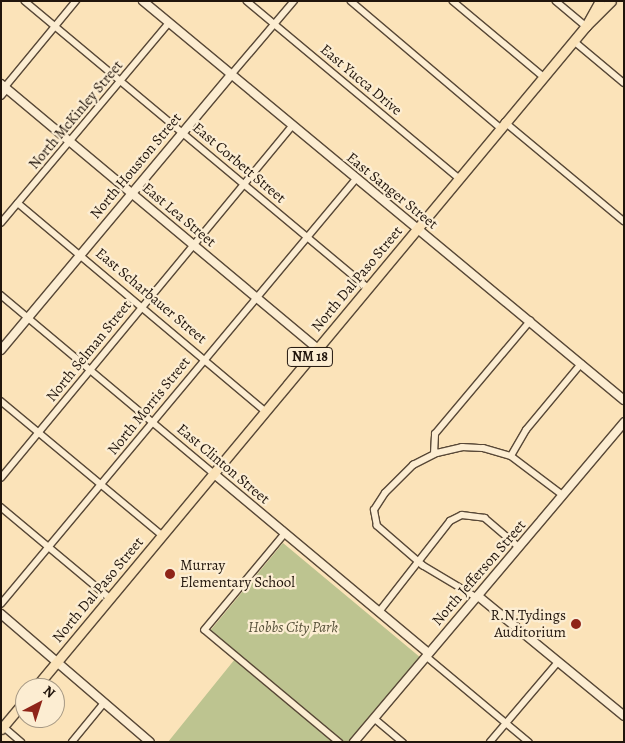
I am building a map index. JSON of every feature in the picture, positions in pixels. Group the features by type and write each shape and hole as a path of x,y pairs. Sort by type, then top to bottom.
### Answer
{"main road":[{"name":"North Dal Paso Street","path":"586,26 600,1"},
{"name":"North Dal Paso Street","path":"43,678 367,287 586,26 610,1"},
{"path":"3,725 15,711"}],"street":[{"name":"East Corbett Street","path":"25,1 367,287"},
{"path":"1,96 4,87 76,1"},
{"name":"East Sanger Street","path":"143,1 624,400"},
{"name":"East Yucca Drive","path":"247,1 459,178"},
{"name":"North Houston Street","path":"1,350 182,132 294,1"},
{"path":"351,1 624,221"},
{"path":"453,1 544,77"},
{"path":"556,1 586,26"},
{"name":"North McKinley Street","path":"1,223 169,23"},
{"path":"574,41 624,83"},
{"name":"East Lea Street","path":"4,87 317,348"},
{"name":"North Selman Street","path":"1,478 292,126"},
{"name":"North Morris Street","path":"1,604 356,179"},
{"name":"East Scharbauer Street","path":"18,203 265,411"},
{"name":"East Clinton Street","path":"1,294 379,612 528,742"},
{"path":"434,454 433,443 435,434 530,321"},
{"path":"512,456 526,430 581,364"},
{"path":"1,401 162,535"},
{"name":"North Jefferson Street","path":"354,742 624,422"},
{"path":"563,495 512,456 483,448 462,447 434,454 412,465 378,502 375,521 387,535 416,561 477,596 624,716"},
{"path":"1,506 110,598"},
{"path":"379,612 416,561 450,521 462,515 486,518 520,547"},
{"path":"285,534 205,630 339,742"},
{"path":"1,614 148,741"},
{"path":"490,742 558,662"},
{"path":"72,742 104,703"},
{"path":"374,718 403,742"},
{"path":"3,725 21,742"}],"green space":[{"name":"Hobbs City Park","path":"283,543 421,658 354,742 168,742 235,659 209,632"}],"place":[{"name":"Murray Elementary School","path":"170,574"},
{"name":"R.N.Tydings Auditorium","path":"576,624"}]}
